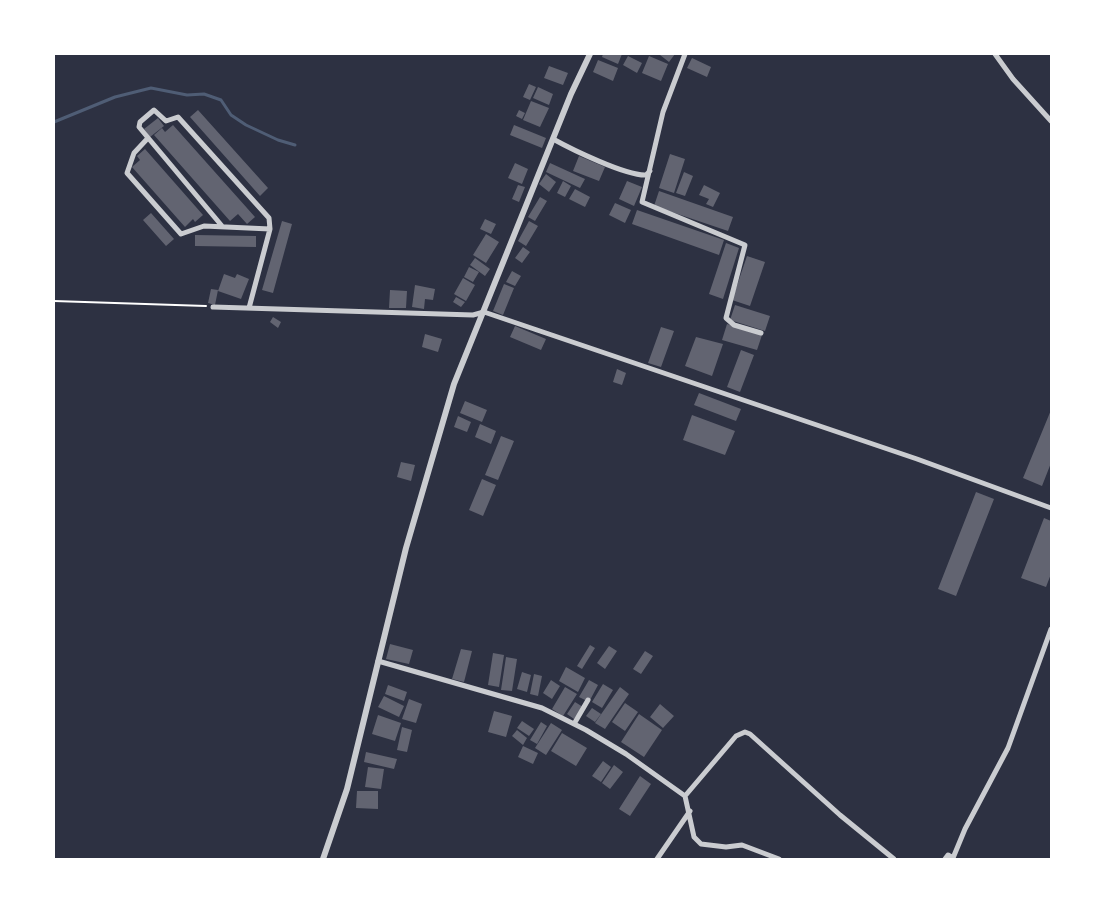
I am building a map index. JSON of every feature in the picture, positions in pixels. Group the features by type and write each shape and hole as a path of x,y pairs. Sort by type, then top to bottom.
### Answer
{"street":[{"path":"323,859 347,789 406,548 454,384 552,139 590,54"},
{"path":"686,54 663,112 642,202 745,245 726,318 734,325 761,333"},
{"path":"995,54 1013,79 1051,121"},
{"path":"222,226 148,138 139,124 154,110 166,121 177,117 269,218 270,229 249,308"},
{"path":"148,138 134,153 127,173 181,234 200,226 270,229"},
{"path":"552,139 600,161 638,174 646,175 650,170"},
{"path":"213,307 473,315 484,312 917,459 1051,508"},
{"path":"945,859 948,855 954,859 965,829 1008,748 1051,629"},
{"path":"378,661 542,708 626,754 685,796 690,811 694,837 700,844 726,847 742,845 779,859"},
{"path":"574,724 588,700"},
{"path":"685,796 736,736 745,732 754,737 840,815 894,859"},
{"path":"657,859 690,811"}],"path":[{"path":"54,301 213,307"}],"building":[{"path":"603,54 622,54 618,64 602,57"},
{"path":"661,54 675,54 669,62"},
{"path":"628,56 642,63 637,73 623,65"},
{"path":"649,56 668,64 661,81 642,73"},
{"path":"692,58 711,67 707,77 687,68"},
{"path":"598,60 618,68 613,81 593,72"},
{"path":"549,66 568,73 563,85 544,78"},
{"path":"529,84 536,87 530,100 523,97"},
{"path":"538,87 553,94 549,105 533,98"},
{"path":"531,101 549,108 540,127 523,120"},
{"path":"198,110 268,188 260,196 190,117"},
{"path":"519,110 525,113 522,119 516,116"},
{"path":"158,118 164,126 150,137 144,129"},
{"path":"173,125 255,217 247,224 238,214 230,221 154,135 162,128 165,132"},
{"path":"514,125 546,138 542,148 510,135"},
{"path":"145,149 203,215 195,222 193,219 185,227 132,167 140,160 137,156"},
{"path":"670,154 685,159 674,193 659,188"},
{"path":"579,156 605,167 599,181 573,171"},
{"path":"515,163 528,169 522,184 508,178"},
{"path":"550,163 585,179 580,188 546,172"},
{"path":"684,172 693,176 685,196 676,193"},
{"path":"546,174 556,182 549,192 539,184"},
{"path":"563,181 571,186 565,197 557,193"},
{"path":"627,181 642,187 634,206 619,199"},
{"path":"518,185 525,187 519,202 512,199"},
{"path":"704,185 720,193 713,207 706,204 709,199 699,195"},
{"path":"575,189 590,197 585,207 569,199"},
{"path":"659,191 733,217 728,231 654,206"},
{"path":"540,197 547,201 535,221 528,217"},
{"path":"615,203 631,210 625,223 609,215"},
{"path":"637,210 724,240 719,255 632,224"},
{"path":"151,213 174,239 166,246 143,220"},
{"path":"485,219 496,224 491,234 480,229"},
{"path":"282,221 292,224 273,293 262,290"},
{"path":"529,221 538,226 526,246 518,241"},
{"path":"486,234 499,242 486,263 473,255"},
{"path":"195,235 256,236 256,247 195,246"},
{"path":"726,243 739,248 723,299 709,294"},
{"path":"523,247 530,252 522,263 515,258"},
{"path":"747,256 765,262 750,306 732,300"},
{"path":"475,258 490,269 485,276 470,265"},
{"path":"469,267 479,272 473,282 464,277"},
{"path":"512,271 521,276 515,286 506,282"},
{"path":"224,274 235,278 237,274 249,279 241,299 218,291"},
{"path":"463,278 475,285 466,301 454,294"},
{"path":"504,284 514,288 503,315 493,311"},
{"path":"415,285 435,289 433,300 425,299 424,309 412,307"},
{"path":"211,289 218,290 215,305 208,303"},
{"path":"390,290 407,291 406,308 389,308"},
{"path":"456,297 465,302 461,307 453,302"},
{"path":"735,305 770,316 765,331 730,320"},
{"path":"273,317 281,322 278,328 270,322"},
{"path":"727,324 762,335 757,350 722,340"},
{"path":"515,326 546,339 541,350 510,337"},
{"path":"661,327 674,331 661,367 648,363"},
{"path":"425,334 442,339 438,352 422,347"},
{"path":"696,337 723,344 712,376 685,366"},
{"path":"741,350 754,355 740,392 727,387"},
{"path":"617,369 626,373 622,385 613,382"},
{"path":"699,393 741,409 736,421 694,405"},
{"path":"465,401 487,410 482,422 460,413"},
{"path":"1051,410 1051,463 1042,486 1023,478"},
{"path":"692,415 735,431 725,455 683,440"},
{"path":"458,416 471,422 467,432 454,427"},
{"path":"480,424 496,431 491,444 475,437"},
{"path":"501,436 514,441 498,480 485,475"},
{"path":"401,462 415,465 411,481 397,477"},
{"path":"482,479 496,485 483,516 469,510"},
{"path":"976,492 994,499 956,596 938,589"},
{"path":"1044,518 1051,521 1051,574 1046,587 1021,578"},
{"path":"390,644 413,650 409,664 386,659"},
{"path":"590,645 595,648 582,669 577,666"},
{"path":"609,646 617,651 605,669 597,663"},
{"path":"461,649 472,651 464,682 452,679"},
{"path":"645,651 653,656 641,674 633,669"},
{"path":"493,653 504,655 499,687 488,685"},
{"path":"506,657 517,659 512,691 501,690"},
{"path":"566,667 585,678 578,692 559,681"},
{"path":"522,672 531,675 527,692 517,689"},
{"path":"534,674 542,676 538,696 530,694"},
{"path":"551,680 560,686 552,699 543,693"},
{"path":"589,680 598,685 589,702 579,697"},
{"path":"603,684 613,690 602,708 592,702"},
{"path":"388,685 407,692 404,701 385,694"},
{"path":"565,687 577,694 563,716 552,709"},
{"path":"620,687 629,694 605,729 595,723"},
{"path":"384,696 404,706 399,717 378,707"},
{"path":"409,699 422,704 416,723 402,719"},
{"path":"575,702 583,707 574,719 567,714"},
{"path":"625,703 638,712 625,731 612,722"},
{"path":"660,704 674,716 663,728 650,717"},
{"path":"592,708 601,714 595,722 586,716"},
{"path":"494,711 512,716 506,737 488,732"},
{"path":"639,714 662,730 644,757 621,742"},
{"path":"378,715 401,723 395,741 372,734"},
{"path":"522,721 534,729 529,736 517,728"},
{"path":"541,722 547,726 537,744 530,740"},
{"path":"551,723 562,730 546,755 535,748"},
{"path":"402,727 412,730 407,752 397,750"},
{"path":"517,730 527,738 523,745 512,736"},
{"path":"562,733 587,748 576,766 551,751"},
{"path":"523,746 538,753 533,764 518,757"},
{"path":"366,752 397,759 394,769 364,762"},
{"path":"603,761 611,767 601,782 592,776"},
{"path":"614,765 623,772 610,789 602,783"},
{"path":"368,767 384,769 381,789 365,787"},
{"path":"640,776 651,784 630,816 619,809"},
{"path":"357,791 378,791 378,809 356,808"}],"waterway":[{"path":"54,122 115,97 151,88 187,95 204,94 221,100 231,115 246,125 278,140 295,145"}]}
